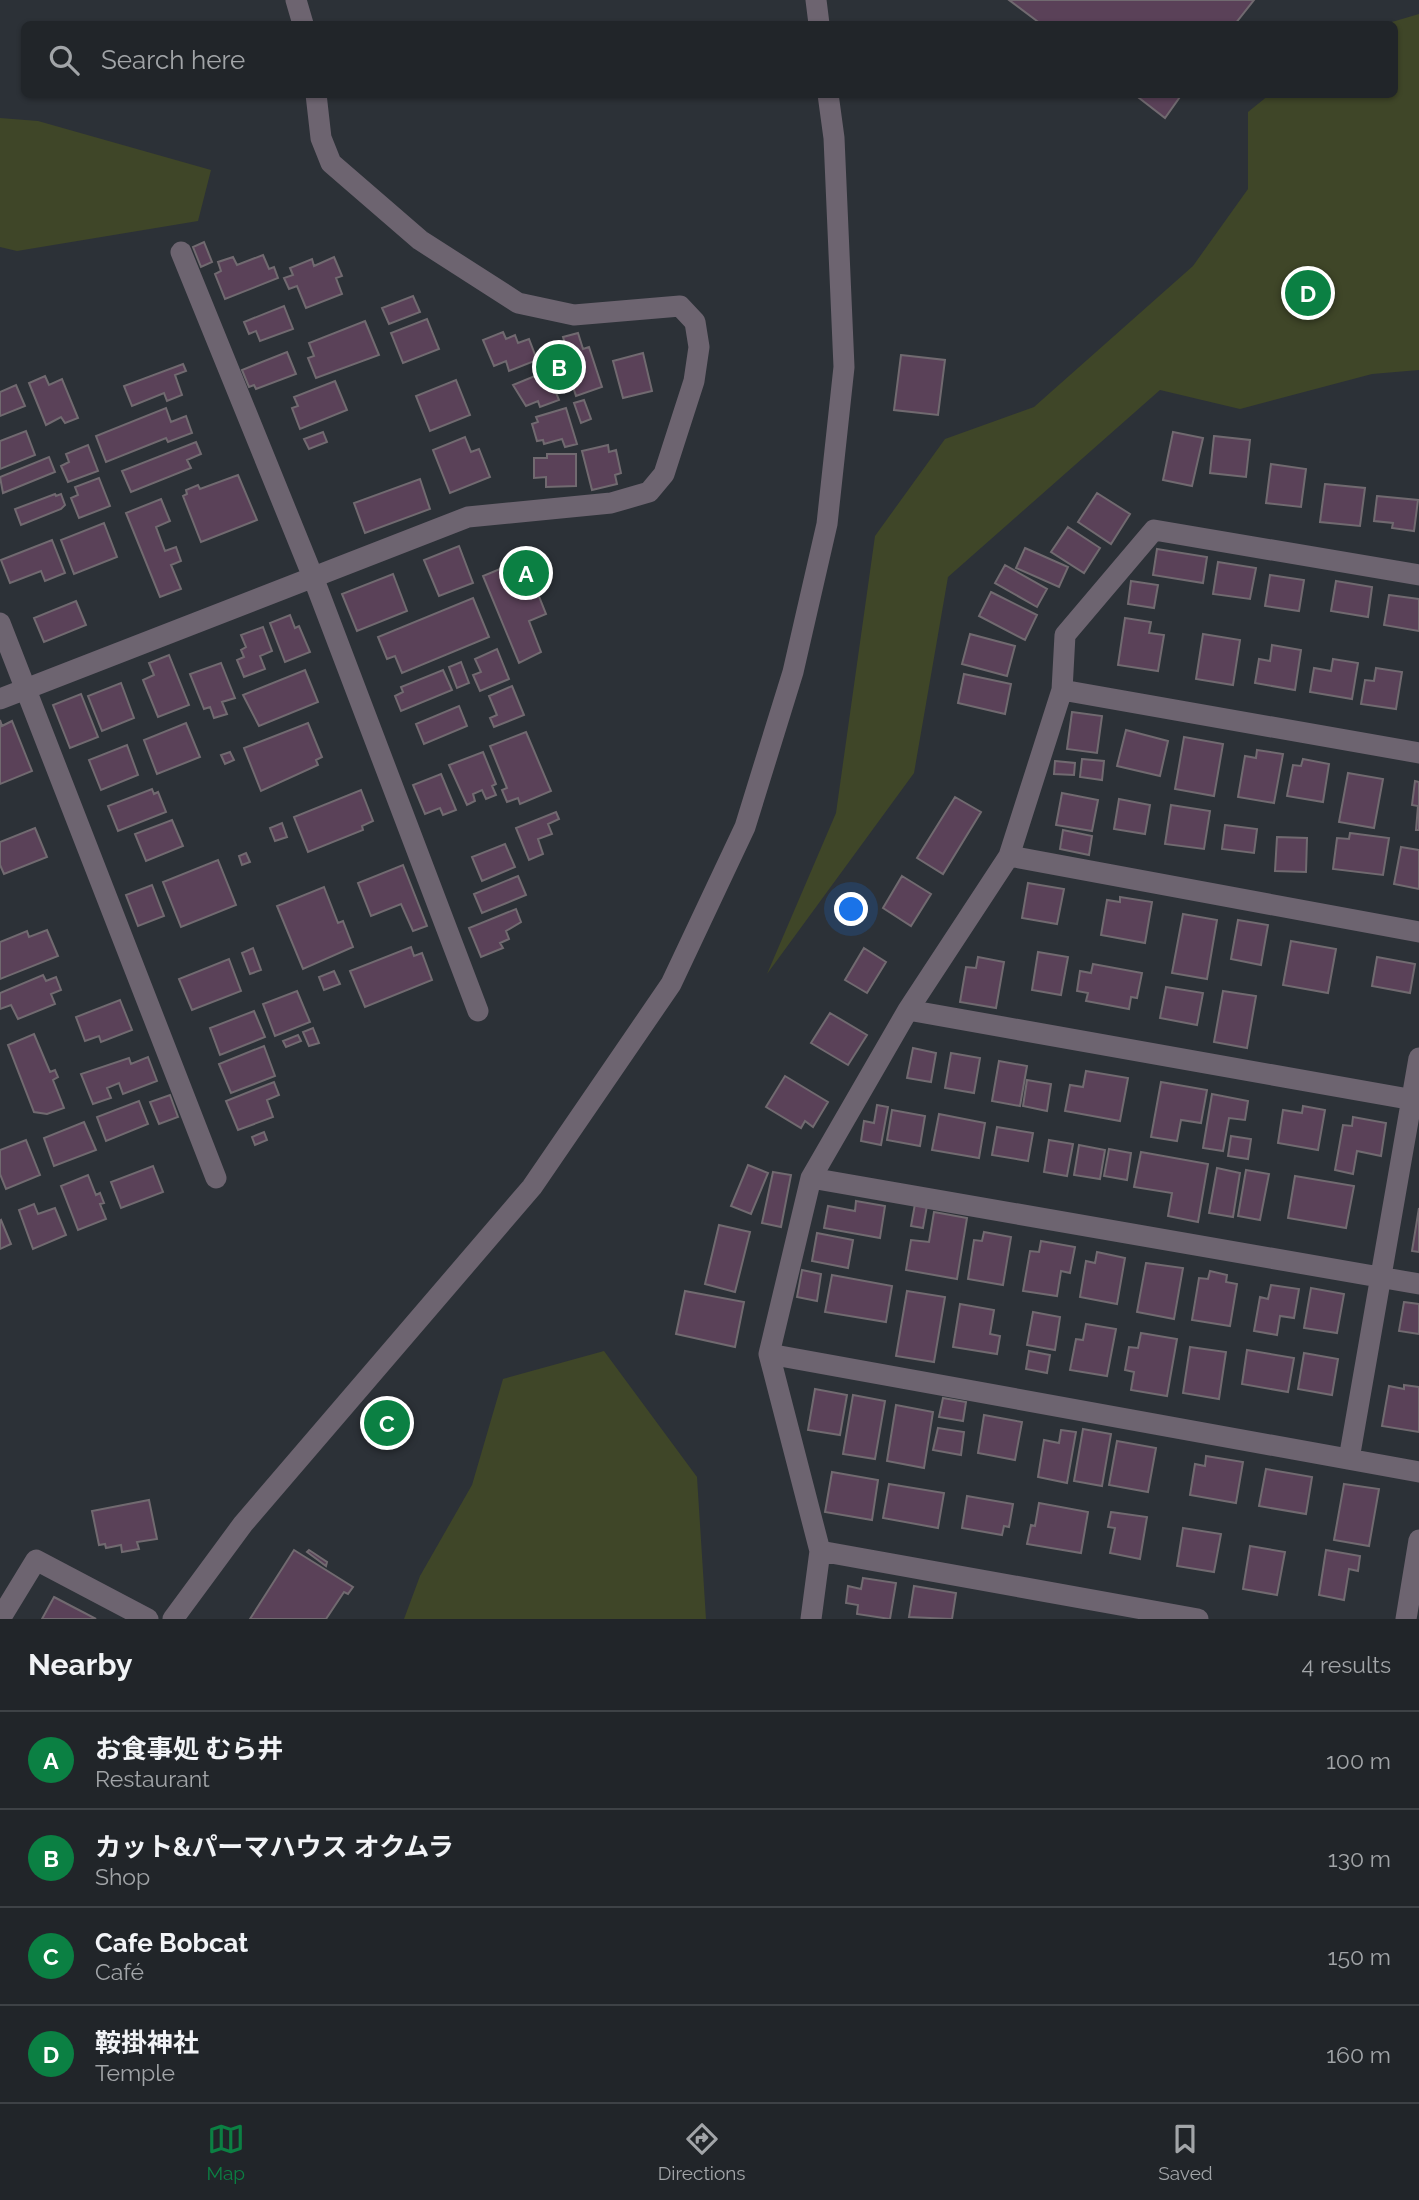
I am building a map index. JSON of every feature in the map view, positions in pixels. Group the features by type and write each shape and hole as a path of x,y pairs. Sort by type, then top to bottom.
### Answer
{"street":[{"path":"296,0 302,21"},
{"path":"816,0 819,21"},
{"path":"0,699 468,517 611,503 649,492 664,474 694,382 699,346 695,322 680,306 574,315 518,303 419,240 331,163 321,138 317,98"},
{"path":"173,1619 243,1524 532,1187 671,984 746,827 793,672 827,524 844,367 834,138 829,98"},
{"path":"180,252 313,577 478,1011"},
{"path":"811,1619 820,1551 769,1354 811,1178 908,1010 1009,856 1062,690 1065,635 1154,530 1419,575"},
{"path":"0,623 216,1178"},
{"path":"1062,690 1419,753"},
{"path":"1009,856 1419,932"},
{"path":"908,1010 1415,1101"},
{"path":"1349,1459 1415,1101 1419,1058"},
{"path":"811,1178 1419,1283"},
{"path":"769,1354 1419,1472"},
{"path":"1406,1619 1419,1540"},
{"path":"820,1551 1198,1619"},
{"path":"0,1619 36,1560 148,1619"}],"green space":[{"path":"1419,14 1419,370 1372,374 1240,409 1160,390 948,577 914,773 767,974 836,813 875,536 945,439 1034,407 1193,266 1248,189 1248,112 1265,98 1398,98 1398,21 1395,21"},
{"path":"0,118 38,121 211,170 198,221 17,251 0,247"},
{"path":"604,1351 697,1477 706,1619 404,1619 420,1576 472,1485 503,1379"}],"building":[{"path":"1009,0 1254,0 1237,21 1037,21"},
{"path":"1139,98 1179,98 1165,118"},
{"path":"204,242 212,262 201,267 193,247"},
{"path":"263,255 269,269 274,267 278,278 225,299 215,274 221,271 218,262 233,257 237,265"},
{"path":"334,257 342,276 336,278 342,294 306,308 297,286 289,289 284,278 293,275 290,268 312,259 314,266"},
{"path":"413,296 420,312 389,324 382,308"},
{"path":"284,306 293,329 260,341 256,331 249,334 244,322"},
{"path":"427,319 439,349 403,363 391,333"},
{"path":"365,321 379,355 316,378 308,358 314,356 309,343"},
{"path":"503,332 506,339 515,335 518,343 529,339 537,360 509,371 506,361 494,366 483,340"},
{"path":"578,333 583,349 589,347 602,387 576,396 563,356 568,354 563,337"},
{"path":"287,352 296,374 256,389 254,385 249,387 242,370"},
{"path":"643,353 652,391 623,398 613,361"},
{"path":"901,355 945,360 938,415 894,410"},
{"path":"183,364 186,371 175,375 182,395 167,401 164,393 132,406 124,386"},
{"path":"547,371 559,400 540,407 538,401 526,406 513,385"},
{"path":"45,376 49,385 62,379 78,418 65,423 61,417 46,425 29,383"},
{"path":"456,380 470,415 430,431 416,396"},
{"path":"335,381 347,410 300,429 292,408 298,406 294,397"},
{"path":"16,385 25,406 0,416 0,392"},
{"path":"584,400 591,419 581,423 574,403"},
{"path":"166,408 171,422 186,416 192,433 168,442 166,438 106,462 96,436"},
{"path":"566,408 577,444 565,447 562,439 544,444 543,440 537,441 532,424 538,422 536,417"},
{"path":"26,431 35,455 0,469 0,441"},
{"path":"323,432 327,442 309,449 304,439"},
{"path":"1173,432 1203,438 1192,486 1163,480"},
{"path":"1214,436 1250,440 1246,477 1210,473"},
{"path":"465,437 471,452 479,449 490,477 450,493 433,450"},
{"path":"196,442 201,454 187,460 191,468 131,492 122,471"},
{"path":"88,445 98,471 68,482 61,466 69,462 66,454"},
{"path":"608,445 609,452 616,450 621,473 615,475 617,484 592,490 582,451"},
{"path":"547,454 576,454 576,486 546,487 546,477 534,478 534,458 547,458"},
{"path":"49,457 55,472 3,493 0,477"},
{"path":"1271,464 1306,469 1301,507 1266,503"},
{"path":"238,475 257,520 201,542 183,496 187,494 186,490 198,485 200,489"},
{"path":"99,478 110,506 79,518 71,498 78,495 75,487"},
{"path":"420,479 430,509 365,533 354,503"},
{"path":"1325,484 1365,488 1360,526 1320,522"},
{"path":"1097,493 1130,514 1111,544 1078,522"},
{"path":"61,494 65,505 61,509 21,525 15,509"},
{"path":"1377,496 1418,500 1414,531 1392,528 1393,523 1374,521"},
{"path":"161,499 170,521 156,527 165,551 176,547 181,561 171,565 181,589 160,597 126,513"},
{"path":"104,523 117,557 74,574 61,540"},
{"path":"1068,527 1100,548 1084,573 1051,552"},
{"path":"52,540 65,573 45,581 41,571 10,583 1,560"},
{"path":"459,546 473,583 439,596 424,560"},
{"path":"1025,548 1068,567 1059,587 1016,568"},
{"path":"1157,549 1207,557 1203,583 1153,575"},
{"path":"524,559 546,614 529,621 541,652 519,663 483,576"},
{"path":"1218,562 1256,568 1250,599 1213,594"},
{"path":"1005,565 1047,589 1037,607 995,583"},
{"path":"393,574 407,611 357,631 342,594"},
{"path":"1270,575 1304,580 1299,611 1265,606"},
{"path":"1131,581 1158,585 1154,608 1128,604"},
{"path":"1336,581 1372,587 1368,617 1331,611"},
{"path":"991,592 1037,615 1025,640 979,616"},
{"path":"1389,595 1419,599 1419,631 1384,625"},
{"path":"473,598 489,637 402,673 395,656 387,659 378,637"},
{"path":"76,601 86,625 44,642 34,618"},
{"path":"290,615 295,628 299,626 310,652 285,662 270,623"},
{"path":"1125,618 1151,622 1149,633 1164,635 1158,671 1118,665"},
{"path":"263,627 272,651 260,656 265,669 244,677 237,660 244,657 241,650 246,647 241,635"},
{"path":"970,634 1015,646 1007,676 962,664"},
{"path":"1203,634 1240,640 1233,685 1196,679"},
{"path":"1272,645 1301,650 1295,690 1255,683 1259,659 1270,661"},
{"path":"497,649 509,679 480,691 473,675 481,672 475,659"},
{"path":"169,655 189,705 158,717 143,680 154,675 149,663"},
{"path":"1333,659 1358,663 1352,699 1310,692 1314,668 1331,671"},
{"path":"461,662 469,683 457,688 449,667"},
{"path":"221,663 235,698 222,702 227,714 214,718 210,707 204,709 190,674"},
{"path":"1376,668 1402,672 1396,709 1361,704 1365,680 1374,681"},
{"path":"305,670 318,702 259,726 243,695"},
{"path":"443,670 452,690 401,711 395,696 403,692 401,687"},
{"path":"964,674 1011,684 1005,714 958,703"},
{"path":"121,683 134,718 102,731 88,696"},
{"path":"512,686 524,715 494,727 490,718 497,715 489,696"},
{"path":"81,694 98,737 70,748 53,705"},
{"path":"459,706 467,726 424,744 416,724"},
{"path":"1072,712 1102,716 1097,753 1067,749"},
{"path":"0,720 2,726 12,721 32,771 0,784"},
{"path":"186,723 200,757 157,774 144,740"},
{"path":"308,723 322,757 316,760 318,765 261,791 244,748"},
{"path":"1126,730 1168,741 1160,776 1117,766"},
{"path":"526,732 551,791 520,804 518,798 507,802 502,790 507,788 490,746"},
{"path":"1184,737 1223,744 1214,796 1175,789"},
{"path":"127,745 138,775 101,790 89,760"},
{"path":"1257,750 1283,754 1274,803 1238,797 1245,756 1256,758"},
{"path":"230,752 234,760 225,764 221,755"},
{"path":"483,752 496,784 492,786 496,795 486,799 482,790 473,794 475,801 467,805 449,765"},
{"path":"1082,759 1104,761 1102,780 1080,777"},
{"path":"1303,759 1329,764 1323,802 1287,796 1293,765 1301,766"},
{"path":"1055,761 1075,763 1074,775 1054,774"},
{"path":"1348,773 1383,779 1374,828 1339,822"},
{"path":"441,774 456,810 443,815 440,808 425,814 413,785"},
{"path":"1415,781 1419,782 1419,830 1416,830 1418,806 1412,805"},
{"path":"152,789 154,794 158,792 166,812 118,831 108,806"},
{"path":"361,790 373,821 362,826 363,830 308,852 294,817"},
{"path":"1062,793 1098,800 1092,831 1056,825"},
{"path":"955,797 981,812 943,874 917,858"},
{"path":"1119,799 1150,805 1145,834 1114,829"},
{"path":"1171,805 1210,811 1204,849 1165,844"},
{"path":"556,812 559,819 548,824 552,834 538,839 543,854 529,860 516,828"},
{"path":"172,820 183,846 146,861 135,834"},
{"path":"282,823 287,837 275,841 270,828"},
{"path":"1225,825 1257,829 1254,853 1222,849"},
{"path":"35,828 47,857 4,874 0,865 0,842"},
{"path":"1063,830 1092,836 1089,855 1060,849"},
{"path":"1350,833 1389,838 1383,875 1333,869 1337,838 1349,839"},
{"path":"1277,837 1307,838 1306,872 1275,871"},
{"path":"505,844 515,867 482,881 472,857"},
{"path":"1401,847 1419,850 1419,889 1394,884"},
{"path":"246,853 250,862 242,865 239,856"},
{"path":"218,860 236,905 181,927 163,882"},
{"path":"403,865 427,926 413,931 401,904 371,916 358,883"},
{"path":"518,876 526,895 482,913 474,894"},
{"path":"902,876 931,894 911,926 883,908"},
{"path":"1028,883 1064,889 1057,924 1022,918"},
{"path":"152,885 164,916 138,926 126,895"},
{"path":"324,887 338,923 343,921 353,947 303,969 277,906"},
{"path":"1120,897 1152,902 1145,943 1101,935 1107,900 1120,902"},
{"path":"516,909 521,922 506,931 509,939 500,943 503,948 481,957 469,928"},
{"path":"1183,914 1217,920 1207,979 1172,973"},
{"path":"1238,920 1268,925 1261,965 1231,959"},
{"path":"47,930 58,956 0,979 0,942 27,931 29,937"},
{"path":"1291,941 1336,949 1328,993 1283,985"},
{"path":"411,947 414,956 422,953 432,980 365,1007 350,971"},
{"path":"253,948 261,970 250,974 242,953"},
{"path":"864,948 886,962 867,993 845,980"},
{"path":"1038,952 1068,957 1061,995 1032,990"},
{"path":"978,957 1004,962 996,1008 960,1002 966,967 976,968"},
{"path":"1377,957 1415,964 1410,993 1372,986"},
{"path":"229,959 241,991 192,1010 179,979"},
{"path":"1093,964 1142,973 1137,998 1131,997 1129,1009 1086,1001 1088,993 1077,991 1080,971 1091,973"},
{"path":"334,971 340,984 324,990 319,977"},
{"path":"43,975 46,981 56,977 61,990 51,994 55,1004 18,1019 11,1005 0,1009 0,993"},
{"path":"1166,987 1203,993 1197,1025 1160,1018"},
{"path":"297,991 310,1022 275,1036 263,1004"},
{"path":"1223,991 1256,996 1247,1048 1214,1042"},
{"path":"120,1000 132,1030 101,1042 99,1036 85,1041 76,1017"},
{"path":"254,1011 265,1037 220,1055 210,1028"},
{"path":"830,1013 867,1035 848,1065 811,1043"},
{"path":"313,1028 319,1043 309,1046 303,1032"},
{"path":"34,1034 50,1072 55,1070 58,1077 53,1080 64,1108 47,1114 34,1112 8,1045"},
{"path":"298,1035 301,1041 286,1047 283,1041"},
{"path":"264,1046 275,1076 231,1093 219,1064"},
{"path":"913,1048 936,1053 931,1082 907,1078"},
{"path":"951,1053 980,1058 974,1093 945,1088"},
{"path":"148,1057 157,1081 123,1094 119,1083 107,1088 111,1098 93,1104 81,1074 129,1058 131,1064"},
{"path":"999,1061 1027,1066 1020,1106 992,1101"},
{"path":"1086,1071 1128,1078 1120,1121 1065,1111 1070,1085 1083,1087"},
{"path":"785,1076 828,1102 813,1127 805,1121 801,1128 766,1107"},
{"path":"1027,1080 1051,1084 1047,1111 1023,1106"},
{"path":"274,1082 279,1095 267,1100 273,1117 238,1130 226,1101"},
{"path":"1161,1082 1207,1090 1201,1123 1181,1120 1177,1141 1151,1137"},
{"path":"1212,1094 1248,1101 1245,1120 1229,1118 1223,1151 1203,1148"},
{"path":"170,1095 178,1117 159,1124 150,1102"},
{"path":"139,1101 148,1124 106,1141 97,1117"},
{"path":"877,1105 888,1107 881,1145 861,1141 864,1121 874,1123"},
{"path":"1303,1106 1325,1110 1318,1150 1278,1143 1283,1110 1302,1113"},
{"path":"892,1110 925,1116 920,1146 887,1140"},
{"path":"939,1114 985,1123 979,1158 932,1150"},
{"path":"1353,1117 1386,1123 1381,1156 1357,1151 1353,1174 1335,1170 1343,1125 1352,1126"},
{"path":"84,1122 96,1150 54,1166 44,1138"},
{"path":"997,1127 1033,1133 1028,1161 992,1155"},
{"path":"264,1132 267,1140 255,1145 252,1137"},
{"path":"1231,1136 1251,1139 1248,1159 1228,1156"},
{"path":"26,1140 40,1175 6,1189 0,1174 0,1150"},
{"path":"1049,1140 1073,1144 1067,1176 1044,1172"},
{"path":"1079,1145 1105,1150 1100,1179 1074,1175"},
{"path":"1109,1149 1131,1153 1127,1180 1104,1176"},
{"path":"1141,1152 1208,1164 1198,1222 1168,1216 1172,1193 1134,1187"},
{"path":"748,1165 768,1173 751,1214 731,1206"},
{"path":"153,1166 163,1192 121,1208 111,1182"},
{"path":"1217,1168 1240,1173 1233,1217 1209,1213"},
{"path":"1246,1170 1269,1174 1260,1220 1238,1216"},
{"path":"773,1172 791,1175 781,1227 762,1223"},
{"path":"88,1175 96,1195 100,1193 104,1203 100,1204 106,1219 78,1230 61,1186"},
{"path":"1295,1176 1354,1186 1346,1228 1288,1218"},
{"path":"856,1201 885,1206 880,1238 824,1228 828,1206 855,1211"},
{"path":"34,1204 38,1214 55,1208 66,1235 33,1249 19,1210"},
{"path":"915,1204 927,1206 923,1228 911,1226"},
{"path":"1419,1208 1419,1252 1412,1251"},
{"path":"934,1212 967,1218 957,1279 906,1270 911,1240 929,1242"},
{"path":"0,1221 11,1244 0,1249"},
{"path":"719,1225 750,1232 735,1292 705,1284"},
{"path":"984,1232 1011,1237 1003,1285 968,1279 974,1240 982,1241"},
{"path":"817,1233 853,1240 848,1268 812,1261"},
{"path":"1041,1241 1075,1247 1070,1273 1061,1271 1057,1296 1023,1291 1030,1251 1039,1252"},
{"path":"1097,1252 1125,1258 1117,1304 1080,1297 1086,1261 1095,1263"},
{"path":"1146,1263 1183,1268 1174,1319 1137,1312"},
{"path":"802,1270 821,1274 817,1301 797,1297"},
{"path":"1210,1271 1227,1275 1226,1282 1237,1284 1230,1326 1192,1320 1199,1278 1208,1279"},
{"path":"832,1275 892,1286 886,1322 825,1312"},
{"path":"1271,1285 1299,1289 1294,1318 1280,1316 1277,1335 1254,1331 1260,1297 1268,1299"},
{"path":"1311,1288 1344,1294 1337,1333 1304,1328"},
{"path":"685,1291 744,1302 735,1347 676,1334"},
{"path":"907,1291 945,1297 934,1362 896,1356"},
{"path":"1404,1302 1419,1304 1419,1334 1399,1331"},
{"path":"960,1304 994,1310 990,1334 1000,1336 997,1354 953,1347"},
{"path":"1033,1312 1060,1317 1055,1350 1027,1345"},
{"path":"1086,1324 1116,1329 1107,1376 1070,1370 1076,1339 1083,1340"},
{"path":"1141,1333 1177,1339 1167,1396 1131,1390 1134,1372 1125,1370 1129,1347 1138,1348"},
{"path":"1190,1347 1226,1352 1219,1399 1183,1393"},
{"path":"1247,1350 1294,1358 1288,1392 1242,1384"},
{"path":"1029,1351 1050,1355 1047,1373 1026,1369"},
{"path":"1304,1353 1338,1359 1332,1395 1298,1389"},
{"path":"1404,1385 1419,1387 1419,1432 1382,1426 1389,1386 1404,1389"},
{"path":"815,1389 847,1395 840,1435 808,1430"},
{"path":"853,1395 885,1401 875,1459 843,1454"},
{"path":"943,1398 966,1402 963,1421 939,1417"},
{"path":"896,1405 933,1412 924,1468 887,1461"},
{"path":"984,1415 1022,1422 1015,1460 978,1453"},
{"path":"938,1428 964,1432 961,1455 933,1450"},
{"path":"1083,1429 1111,1434 1102,1486 1074,1481"},
{"path":"1061,1430 1076,1432 1067,1483 1038,1477 1044,1440 1059,1443"},
{"path":"1117,1441 1156,1448 1148,1492 1109,1485"},
{"path":"1206,1456 1243,1462 1236,1503 1190,1495 1195,1464 1205,1466"},
{"path":"1266,1469 1312,1477 1306,1514 1259,1506"},
{"path":"832,1472 878,1480 872,1520 825,1512"},
{"path":"889,1484 944,1493 938,1528 883,1518"},
{"path":"1344,1484 1379,1489 1369,1546 1334,1540"},
{"path":"967,1496 1013,1504 1009,1527 1004,1526 1002,1535 962,1528"},
{"path":"149,1500 157,1539 137,1542 139,1549 122,1552 121,1545 106,1548 105,1544 99,1545 92,1511"},
{"path":"1039,1503 1088,1512 1081,1553 1027,1544 1031,1525 1035,1526"},
{"path":"1111,1512 1147,1517 1140,1559 1110,1553 1115,1528 1108,1527"},
{"path":"1183,1528 1221,1534 1214,1572 1177,1566"},
{"path":"1250,1546 1285,1552 1277,1595 1243,1589"},
{"path":"294,1550 353,1587 348,1594 344,1592 326,1619 250,1619"},
{"path":"309,1550 327,1562 326,1566 307,1552"},
{"path":"1326,1550 1360,1556 1358,1571 1349,1569 1344,1600 1319,1595"},
{"path":"863,1578 896,1583 890,1619 857,1614 858,1605 846,1603 848,1586 861,1589"},
{"path":"914,1586 956,1593 952,1619 909,1617"},
{"path":"54,1597 96,1619 42,1619"}],"place":[{"name":"鞍掛神社","path":"1308,293"},
{"name":"カット&パーマハウス オクムラ","path":"559,367"},
{"name":"お食事処 むら井","path":"526,573"},
{"name":"Cafe Bobcat","path":"387,1423"}]}
